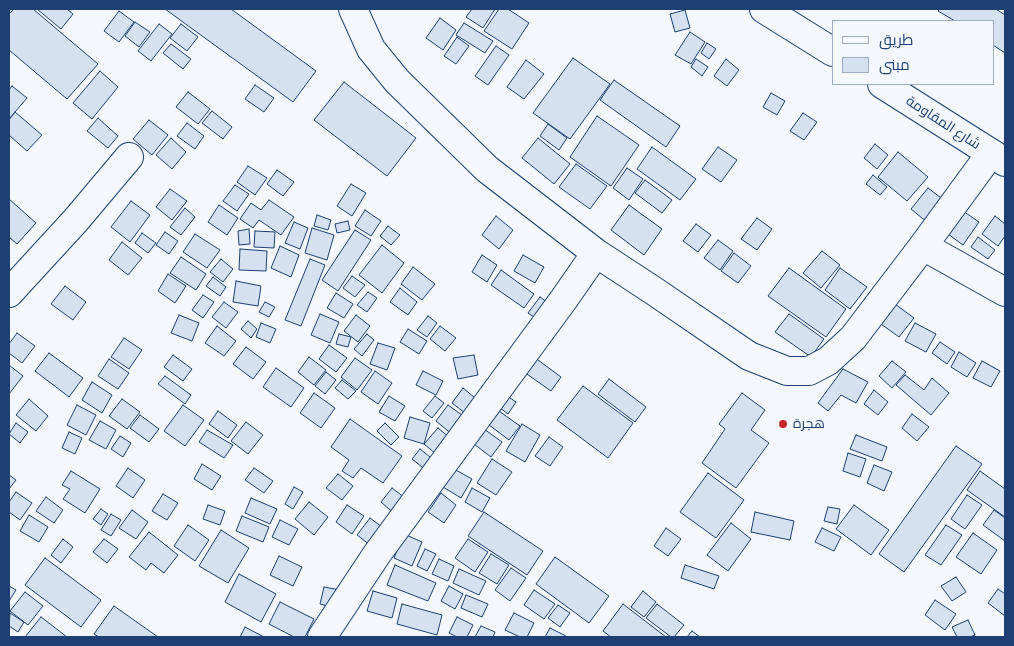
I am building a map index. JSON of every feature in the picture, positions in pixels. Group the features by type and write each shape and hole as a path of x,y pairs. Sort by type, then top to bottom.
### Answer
{"main road":[{"path":"353,9 371,49 397,81 487,169 596,253 749,356 787,371 809,371 828,361 853,338 924,246 998,158"},
{"path":"764,9 832,51"},
{"name":"شارع المقاومة","path":"884,85 998,158"},
{"path":"9,293 69,228 129,157"},
{"path":"924,246 1005,292"},
{"path":"322,637 377,554 596,253"}],"building":[{"path":"14,9 33,9 98,64 67,99 9,50 9,14"},
{"path":"37,9 67,9 73,14 61,29"},
{"path":"165,9 231,9 316,71 293,102"},
{"path":"472,9 495,9 483,28 466,17"},
{"path":"499,9 508,9 529,23 512,49 484,31"},
{"path":"940,9 996,9 1005,15 1005,53 994,46 994,20 953,20 938,11"},
{"path":"685,10 690,28 675,32 670,14"},
{"path":"119,11 134,22 119,42 104,31"},
{"path":"440,18 456,30 443,50 426,38"},
{"path":"135,22 150,32 139,47 125,36"},
{"path":"464,23 493,41 485,53 456,35"},
{"path":"159,24 172,34 151,61 138,51"},
{"path":"181,24 198,37 187,51 170,38"},
{"path":"690,32 705,42 691,64 675,55"},
{"path":"457,37 469,46 456,64 444,56"},
{"path":"707,43 716,49 709,59 701,53"},
{"path":"171,44 191,59 183,69 163,53"},
{"path":"496,46 509,55 488,85 475,76"},
{"path":"573,58 610,84 570,139 533,113"},
{"path":"696,59 708,67 702,76 691,67"},
{"path":"726,59 739,70 727,86 714,76"},
{"path":"526,60 544,74 524,99 507,87"},
{"path":"100,71 118,87 92,119 73,103"},
{"path":"614,80 680,126 666,147 600,100"},
{"path":"344,82 416,138 387,176 314,120"},
{"path":"255,85 274,98 264,112 245,99"},
{"path":"12,86 27,98 9,119 9,90"},
{"path":"188,92 210,109 198,124 176,107"},
{"path":"771,93 785,101 777,115 763,107"},
{"path":"212,111 232,127 223,139 202,123"},
{"path":"15,112 42,135 27,151 9,135 9,120"},
{"path":"803,113 817,122 804,140 790,131"},
{"path":"597,116 639,145 611,186 570,157"},
{"path":"98,118 118,136 108,148 87,131"},
{"path":"149,120 168,135 152,155 133,139"},
{"path":"187,123 204,136 195,149 177,136"},
{"path":"548,124 567,138 559,150 540,136"},
{"path":"171,138 186,152 172,169 156,155"},
{"path":"538,138 570,164 554,184 522,158"},
{"path":"875,144 888,155 877,169 864,158"},
{"path":"652,147 696,179 680,200 637,169"},
{"path":"718,147 737,160 721,182 702,169"},
{"path":"898,152 928,177 907,201 878,177"},
{"path":"576,164 607,186 590,209 559,187"},
{"path":"248,166 267,178 255,195 237,182"},
{"path":"627,168 643,179 629,200 613,188"},
{"path":"277,170 294,182 283,196 267,184"},
{"path":"873,175 887,187 880,195 866,184"},
{"path":"645,180 672,200 662,213 635,193"},
{"path":"351,184 366,193 352,216 337,206"},
{"path":"235,185 249,194 237,211 223,201"},
{"path":"928,188 945,201 928,223 911,209"},
{"path":"170,189 187,201 172,220 156,207"},
{"path":"9,199 36,223 17,244 9,237"},
{"path":"269,200 294,217 281,235 259,220 253,228 240,219 251,203 261,210"},
{"path":"131,201 150,215 130,242 111,227"},
{"path":"219,205 238,218 227,235 208,222"},
{"path":"629,205 662,229 644,255 611,230"},
{"path":"185,208 195,217 181,235 170,227"},
{"path":"365,210 381,221 371,236 355,226"},
{"path":"963,211 979,222 963,245 948,234"},
{"path":"317,215 331,220 328,230 314,226"},
{"path":"496,216 513,230 499,249 482,235"},
{"path":"995,216 1005,224 1005,236 998,246 982,234"},
{"path":"757,218 772,229 757,250 741,239"},
{"path":"348,221 350,230 337,233 335,224"},
{"path":"294,222 308,228 300,249 285,243"},
{"path":"696,224 711,235 698,252 683,241"},
{"path":"388,226 400,235 391,245 380,236"},
{"path":"312,228 334,235 327,260 305,253"},
{"path":"249,229 250,244 239,245 238,231"},
{"path":"355,230 371,240 338,291 322,280"},
{"path":"255,231 275,232 274,248 254,247"},
{"path":"165,232 178,241 169,254 156,245"},
{"path":"142,233 156,243 148,253 135,243"},
{"path":"195,234 220,250 207,268 183,252"},
{"path":"978,237 995,250 988,259 971,247"},
{"path":"718,240 733,251 720,270 704,258"},
{"path":"122,242 142,258 128,275 109,260"},
{"path":"382,245 404,263 382,293 359,275"},
{"path":"280,246 299,255 291,277 271,268"},
{"path":"240,249 267,251 266,271 239,270"},
{"path":"822,251 840,265 821,288 803,273"},
{"path":"734,253 751,266 738,283 721,271"},
{"path":"482,255 497,265 487,282 472,272"},
{"path":"523,255 544,267 535,283 514,271"},
{"path":"181,257 206,274 196,290 170,273"},
{"path":"221,259 233,269 223,282 210,272"},
{"path":"310,259 325,265 301,326 285,320"},
{"path":"413,267 435,284 422,300 401,284"},
{"path":"789,268 846,309 826,337 768,296"},
{"path":"840,268 867,287 850,309 825,290"},
{"path":"501,270 534,294 524,308 491,285"},
{"path":"168,274 186,286 175,303 158,291"},
{"path":"352,276 365,285 355,297 343,288"},
{"path":"213,277 226,287 220,296 206,286"},
{"path":"236,281 261,286 258,306 233,302"},
{"path":"65,286 86,302 73,320 51,304"},
{"path":"400,288 417,302 408,315 390,302"},
{"path":"368,292 377,298 367,312 357,305"},
{"path":"336,293 353,304 344,318 327,308"},
{"path":"203,295 214,302 203,318 192,310"},
{"path":"540,297 551,305 540,321 528,313"},
{"path":"224,302 238,312 226,328 212,317"},
{"path":"265,302 275,307 269,317 259,312"},
{"path":"895,304 914,318 899,337 881,324"},
{"path":"320,314 339,322 330,343 311,335"},
{"path":"789,314 824,339 811,357 775,332"},
{"path":"179,315 199,323 192,341 171,333"},
{"path":"356,315 370,326 358,342 344,331"},
{"path":"428,316 437,323 427,337 417,330"},
{"path":"248,321 257,329 251,338 241,329"},
{"path":"261,323 276,329 270,343 256,337"},
{"path":"915,323 936,334 926,352 905,341"},
{"path":"217,326 236,341 224,356 205,343"},
{"path":"440,326 456,338 445,351 430,339"},
{"path":"408,329 427,341 419,354 400,342"},
{"path":"17,333 35,346 22,363 9,353 9,344"},
{"path":"339,334 351,337 348,347 336,344"},
{"path":"367,334 374,340 362,356 354,349"},
{"path":"124,338 142,350 129,369 111,357"},
{"path":"940,342 955,352 947,364 932,353"},
{"path":"378,343 395,348 387,370 370,364"},
{"path":"329,345 347,358 336,372 319,359"},
{"path":"246,347 266,362 253,379 233,364"},
{"path":"959,352 976,363 967,377 951,367"},
{"path":"49,353 83,378 69,397 35,371"},
{"path":"173,355 192,369 183,381 164,367"},
{"path":"474,355 478,375 458,379 453,358"},
{"path":"309,357 326,370 314,385 298,372"},
{"path":"534,357 561,377 551,391 524,372"},
{"path":"355,358 372,370 357,390 341,377"},
{"path":"109,359 129,373 118,389 98,376"},
{"path":"892,361 906,372 892,388 879,376"},
{"path":"982,361 1000,371 991,387 973,378"},
{"path":"9,365 23,376 9,394"},
{"path":"276,368 304,388 291,407 263,387"},
{"path":"843,369 868,382 856,403 841,395 828,411 818,403"},
{"path":"375,371 392,383 378,404 361,392"},
{"path":"423,371 443,381 436,395 416,385"},
{"path":"326,372 336,380 325,394 315,386"},
{"path":"905,375 924,390 932,378 949,393 931,415 896,385"},
{"path":"165,376 191,395 185,404 158,384"},
{"path":"609,379 646,407 635,422 598,394"},
{"path":"342,380 356,391 348,399 335,388"},
{"path":"92,382 112,395 102,413 82,400"},
{"path":"583,386 633,423 608,458 557,420"},
{"path":"463,388 480,402 469,416 452,403"},
{"path":"874,390 888,402 878,415 864,404"},
{"path":"314,393 335,408 321,428 300,413"},
{"path":"503,393 516,402 508,414 495,404"},
{"path":"742,393 765,410 751,430 769,443 736,488 702,463 725,429 719,424"},
{"path":"389,396 405,406 395,421 379,412"},
{"path":"435,396 444,403 432,418 423,411"},
{"path":"29,399 48,416 36,431 16,415"},
{"path":"122,399 140,412 127,429 109,416"},
{"path":"77,405 96,415 86,435 67,425"},
{"path":"183,405 204,420 185,446 164,431"},
{"path":"448,405 466,418 453,435 436,421"},
{"path":"218,411 237,425 228,438 209,424"},
{"path":"499,411 520,426 509,440 489,425"},
{"path":"912,414 929,427 917,441 902,428"},
{"path":"140,415 159,429 149,442 130,428"},
{"path":"410,417 430,423 424,444 404,438"},
{"path":"350,419 402,456 383,483 361,468 353,478 342,471 349,460 331,447"},
{"path":"100,421 116,430 106,449 89,440"},
{"path":"246,422 263,435 248,454 231,441"},
{"path":"16,423 28,432 20,443 9,434"},
{"path":"385,423 399,437 391,445 377,431"},
{"path":"522,424 540,435 525,462 506,451"},
{"path":"438,428 449,437 436,454 424,444"},
{"path":"484,429 502,442 491,457 474,444"},
{"path":"207,430 233,445 224,458 199,442"},
{"path":"69,432 82,438 75,454 62,448"},
{"path":"856,435 887,447 882,461 850,449"},
{"path":"120,436 131,443 123,457 111,449"},
{"path":"549,437 563,447 550,466 535,456"},
{"path":"956,446 982,464 904,572 879,554"},
{"path":"420,449 435,461 427,471 412,459"},
{"path":"848,453 866,459 860,477 843,471"},
{"path":"492,459 512,472 496,495 477,483"},
{"path":"202,464 221,476 212,490 194,479"},
{"path":"874,465 892,472 884,491 867,483"},
{"path":"128,468 145,480 133,498 116,486"},
{"path":"254,468 273,481 264,493 245,480"},
{"path":"454,469 472,479 461,498 443,487"},
{"path":"71,471 100,489 85,513 63,499 70,489 62,485"},
{"path":"980,471 1005,489 1005,517 967,490"},
{"path":"708,473 744,500 716,538 680,512"},
{"path":"338,474 353,486 342,500 326,488"},
{"path":"9,475 16,480 9,489"},
{"path":"294,487 303,492 293,509 285,504"},
{"path":"392,488 409,501 397,516 381,502"},
{"path":"472,488 490,498 482,512 465,502"},
{"path":"16,492 32,503 20,520 9,512 9,502"},
{"path":"441,493 456,505 444,523 428,512"},
{"path":"163,494 178,503 167,520 152,511"},
{"path":"967,495 982,505 965,529 951,519"},
{"path":"46,497 63,510 54,523 36,511"},
{"path":"251,498 277,509 270,524 245,513"},
{"path":"309,502 328,517 314,535 295,519"},
{"path":"208,505 225,511 220,525 203,519"},
{"path":"347,505 364,516 352,534 336,522"},
{"path":"854,505 889,530 871,555 836,529"},
{"path":"828,507 840,509 837,524 824,521"},
{"path":"101,509 108,514 101,525 93,519"},
{"path":"132,510 148,522 136,539 119,528"},
{"path":"994,510 1005,518 1005,541 983,525"},
{"path":"484,512 543,551 527,575 468,536"},
{"path":"755,512 794,521 790,540 751,532"},
{"path":"111,514 121,520 111,536 101,530"},
{"path":"29,515 48,527 39,542 20,531"},
{"path":"242,516 269,527 263,542 236,531"},
{"path":"370,518 386,530 374,548 357,535"},
{"path":"280,520 298,529 289,545 272,537"},
{"path":"731,523 751,539 728,571 707,555"},
{"path":"188,525 209,540 195,561 174,546"},
{"path":"946,525 962,535 941,565 925,555"},
{"path":"666,528 681,539 668,556 654,546"},
{"path":"822,528 841,537 834,551 815,542"},
{"path":"221,530 249,548 228,583 199,566"},
{"path":"149,532 178,555 164,573 151,563 146,570 129,557"},
{"path":"973,533 997,550 981,574 956,557"},
{"path":"404,534 422,542 412,566 394,558"},
{"path":"63,539 73,547 61,563 51,555"},
{"path":"104,539 118,549 107,563 93,552"},
{"path":"468,539 488,552 475,572 455,558"},
{"path":"425,549 436,554 427,571 417,566"},
{"path":"491,554 509,565 497,584 479,573"},
{"path":"279,556 302,567 293,586 270,575"},
{"path":"555,557 609,596 589,623 536,584"},
{"path":"45,558 101,600 81,627 25,585"},
{"path":"439,559 454,566 448,581 432,574"},
{"path":"395,565 436,583 428,601 387,585"},
{"path":"685,565 719,576 714,589 681,578"},
{"path":"511,568 526,578 510,601 495,590"},
{"path":"459,569 486,581 479,595 453,583"},
{"path":"239,574 276,594 261,622 225,602"},
{"path":"956,577 966,592 952,601 941,586"},
{"path":"9,586 16,590 9,601"},
{"path":"449,586 463,594 455,609 441,601"},
{"path":"324,587 340,590 336,608 320,604"},
{"path":"998,589 1005,594 1005,616 988,603"},
{"path":"534,590 555,604 544,619 524,605"},
{"path":"373,591 397,598 392,618 367,611"},
{"path":"643,591 656,602 644,617 631,607"},
{"path":"25,592 43,606 28,625 10,611"},
{"path":"466,595 488,604 482,617 461,608"},
{"path":"935,600 956,614 945,630 925,615"},
{"path":"280,602 314,619 305,637 294,637 269,624"},
{"path":"402,604 442,615 437,635 397,624"},
{"path":"623,604 666,637 611,637 603,631"},
{"path":"657,604 684,625 674,637 671,637 646,618"},
{"path":"558,605 570,613 560,627 548,618"},
{"path":"114,606 158,637 99,637 94,634"},
{"path":"10,613 24,622 18,632 9,626"},
{"path":"514,613 534,623 527,637 520,637 505,630"},
{"path":"41,617 67,637 25,637"},
{"path":"457,617 473,625 467,637 457,637 449,633"},
{"path":"968,620 975,635 957,637 952,627"},
{"path":"481,626 495,632 493,637 475,637"},
{"path":"245,627 264,637 240,637"},
{"path":"550,628 566,636 566,637 545,637"},
{"path":"692,631 700,637 687,637"}],"place":[{"name":"هجرة","path":"783,424"}]}
